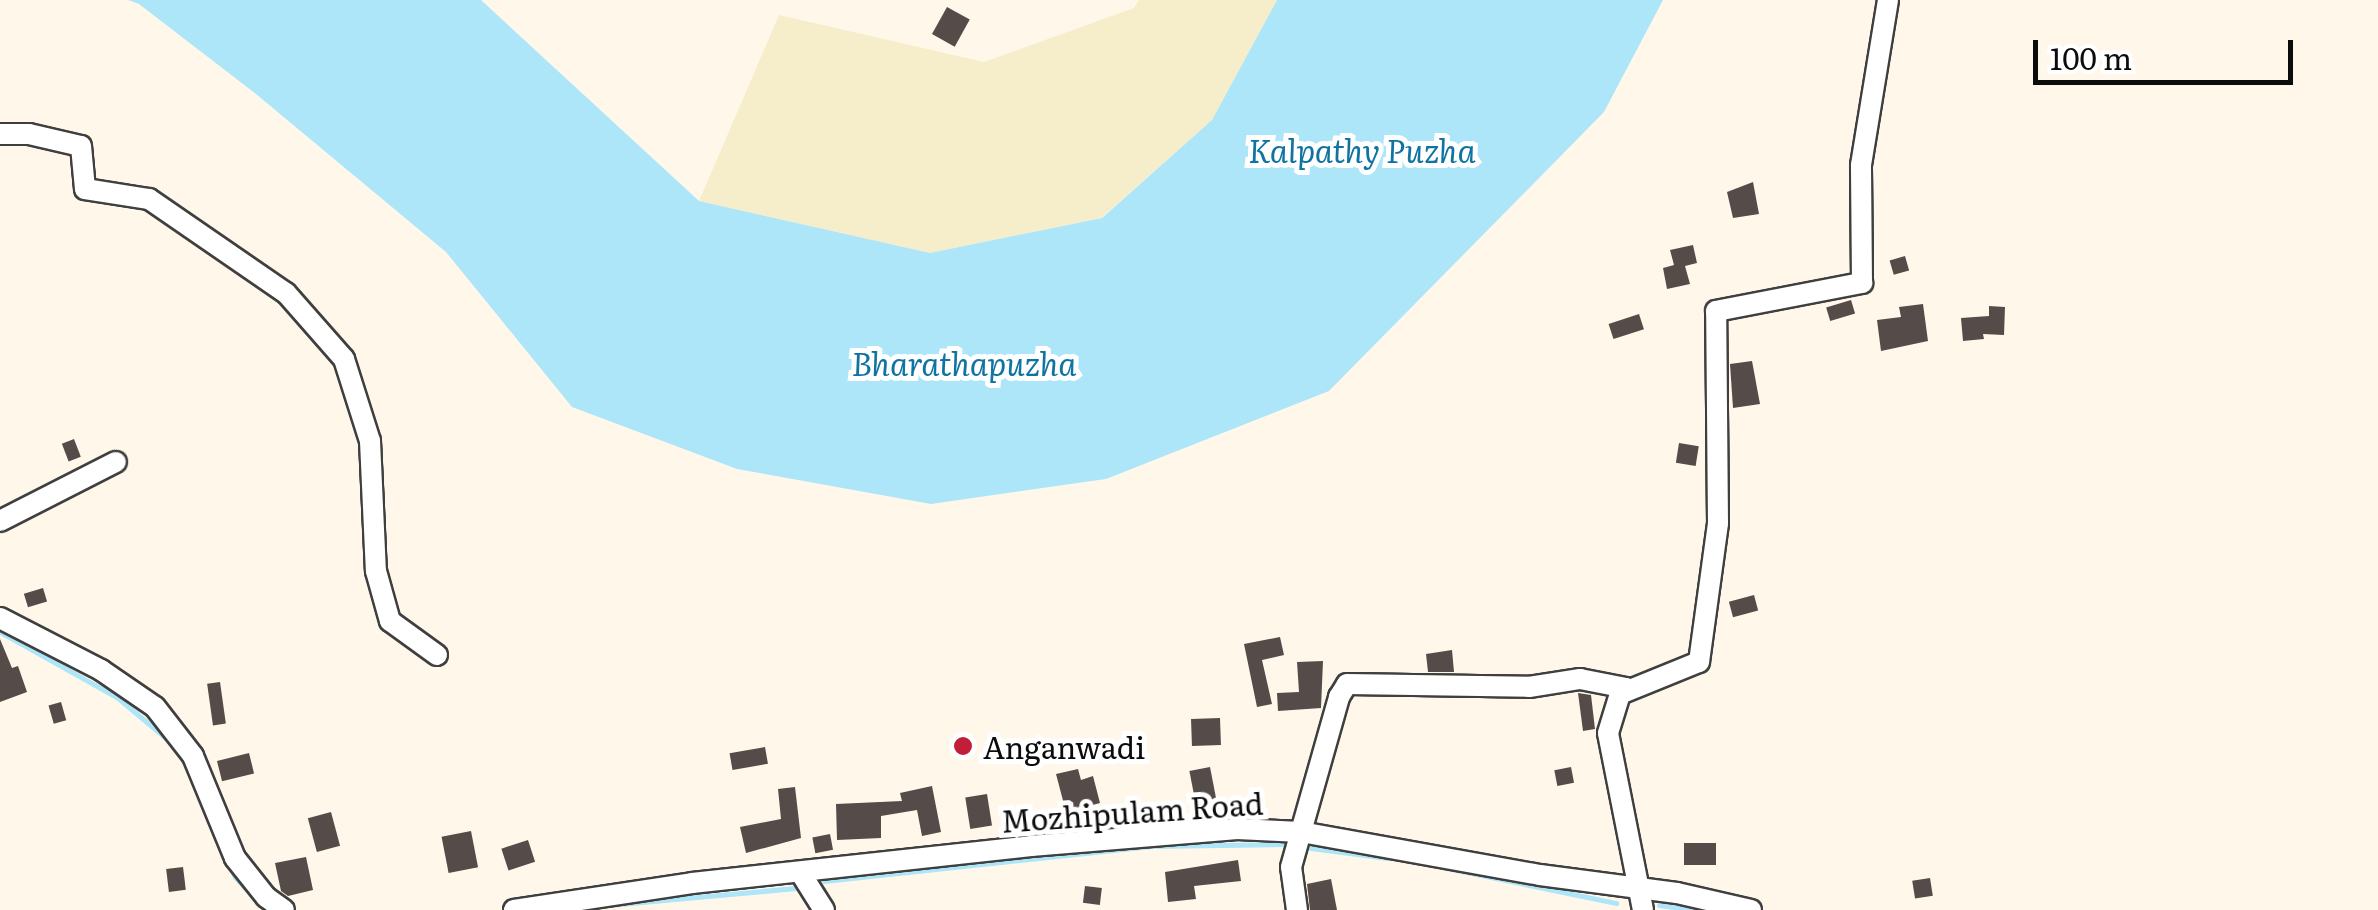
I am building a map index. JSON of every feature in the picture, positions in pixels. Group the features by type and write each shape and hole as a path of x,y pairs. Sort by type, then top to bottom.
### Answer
{"street":[{"path":"1620,694 1699,662 1718,523 1716,310 1862,283 1861,165 1888,0"},
{"path":"0,134 29,134 80,146 85,190 149,199 286,293 344,360 370,441 376,571 390,622 437,655"},
{"path":"0,521 116,462"},
{"path":"0,618 101,670 155,708 193,756 235,858 266,897 284,910"},
{"path":"1296,910 1291,867 1339,697 1347,684 1529,687 1580,679 1626,688 1620,694 1608,733 1643,910"},
{"name":"Mozhipulam Road","path":"514,910 582,896 1031,846 1237,829 1301,832 1751,910"},
{"path":"800,872 824,910"}],"shaded area":[{"path":"1139,0 1277,0 1212,120 1101,218 930,253 699,201 779,15 984,62 1134,8"}],"water":[{"name":"Kalpathy Puzha","path":"128,0 481,0 699,201 930,253 1102,218 1212,120 1277,0 1663,0 1604,112 1329,391 1106,479 931,504 737,469 572,407 446,252 256,94 139,4"}],"building":[{"path":"947,7 970,20 955,47 932,34"},
{"path":"1753,182 1759,214 1733,218 1727,192"},
{"path":"1693,245 1697,263 1685,266 1690,284 1667,289 1663,268 1674,265 1670,250"},
{"path":"1905,256 1909,270 1894,275 1890,260"},
{"path":"1851,300 1855,313 1830,321 1826,308"},
{"path":"1923,304 1928,341 1881,351 1877,320 1901,317 1899,307"},
{"path":"1989,306 2005,307 2004,335 1983,334 1984,339 1963,341 1961,318 1989,316"},
{"path":"1639,314 1644,329 1614,339 1609,324"},
{"path":"1752,361 1760,404 1733,408 1730,364"},
{"path":"74,439 81,457 69,461 62,444"},
{"path":"1679,443 1699,446 1696,466 1676,463"},
{"path":"43,588 47,601 28,607 24,594"},
{"path":"1754,595 1758,610 1733,617 1729,602"},
{"path":"1280,637 1284,655 1262,660 1272,704 1257,707 1244,644"},
{"path":"0,639 12,668 18,666 27,692 0,702"},
{"path":"1452,650 1454,672 1428,672 1426,654"},
{"path":"1323,661 1321,708 1278,711 1277,693 1299,692 1297,662"},
{"path":"220,682 226,724 213,725 207,684"},
{"path":"1578,693 1591,695 1595,729 1583,731"},
{"path":"61,702 66,720 54,724 49,706"},
{"path":"1220,718 1221,745 1192,746 1191,719"},
{"path":"765,747 768,764 732,770 730,753"},
{"path":"249,753 254,773 222,781 217,761"},
{"path":"1210,767 1218,808 1197,812 1189,771"},
{"path":"1571,767 1574,783 1557,786 1554,770"},
{"path":"1078,769 1081,780 1093,776 1100,803 1066,812 1056,774"},
{"path":"932,786 941,832 922,836 917,810 881,816 881,838 837,840 836,804 902,801 900,793"},
{"path":"795,787 801,838 746,853 740,827 781,819 778,789"},
{"path":"987,794 992,826 970,829 965,797"},
{"path":"331,812 340,846 317,852 308,818"},
{"path":"471,831 478,867 449,873 442,837"},
{"path":"830,834 833,850 815,853 812,837"},
{"path":"528,840 535,862 508,871 501,849"},
{"path":"1684,843 1716,843 1716,865 1684,865"},
{"path":"306,857 313,890 288,896 281,891 275,863"},
{"path":"1238,860 1241,881 1194,886 1196,899 1168,902 1165,872"},
{"path":"183,867 186,890 169,892 166,869"},
{"path":"1930,878 1933,896 1915,899 1912,881"},
{"path":"1331,879 1337,910 1310,910 1307,884"},
{"path":"1085,886 1102,888 1100,905 1083,903"}],"waterway":[{"path":"0,632 118,698 169,741"},
{"path":"182,758 194,784"},
{"path":"206,812 235,877 266,910"},
{"path":"824,881 1153,846 1283,844"},
{"path":"1311,848 1387,858"},
{"path":"1442,867 1616,903"},
{"path":"609,905 795,888"},
{"path":"1659,905 1694,910"}],"place":[{"name":"Anganwadi","path":"963,746"}],"water label":[{"name":"Bharathapuzha","path":"964,362"}]}
